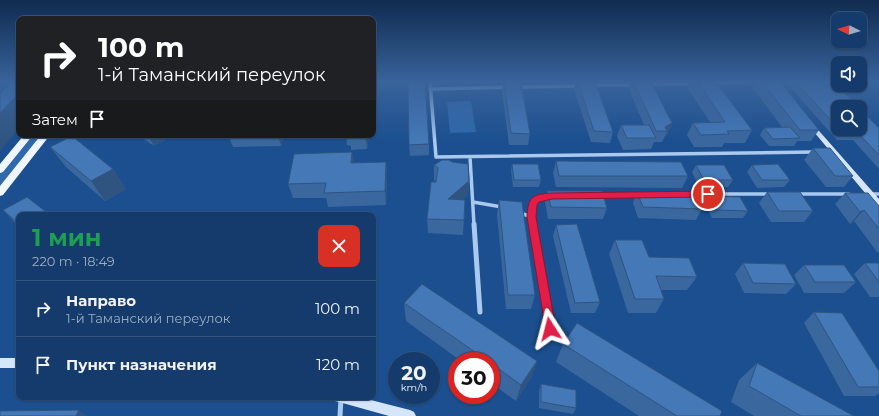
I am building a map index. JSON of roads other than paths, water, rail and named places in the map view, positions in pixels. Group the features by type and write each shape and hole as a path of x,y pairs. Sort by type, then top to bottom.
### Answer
{"main road":[{"path":"804,117 867,194 879,204"},
{"path":"0,170 27,138"},
{"path":"0,193 44,138"},
{"path":"0,363 16,363"},
{"path":"351,400 410,416"}],"street":[{"path":"431,101 436,158 819,152"},
{"path":"826,152 834,152"},
{"path":"470,157 480,312"},
{"path":"591,195 646,194"},
{"path":"686,194 778,194"},
{"path":"793,194 855,194"},
{"path":"867,194 879,194"},
{"path":"550,329 532,217 532,205 535,200 541,197 560,196"},
{"path":"473,202 507,208"},
{"path":"514,210 532,217"},
{"path":"340,400 340,416"}]}
